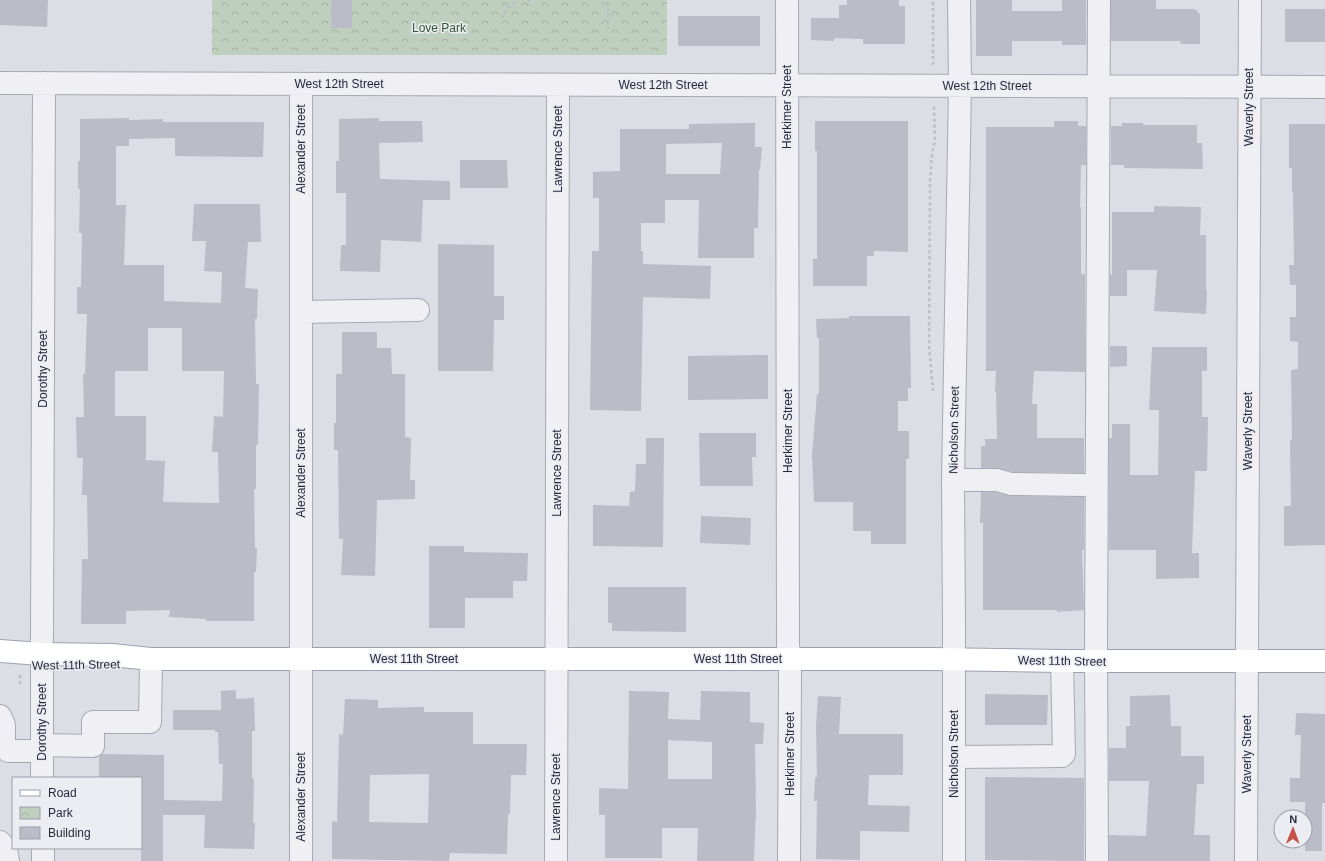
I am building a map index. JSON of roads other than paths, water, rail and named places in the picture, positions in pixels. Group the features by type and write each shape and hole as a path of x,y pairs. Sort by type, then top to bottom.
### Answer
{"main road":[{"name":"West 11th Street","path":"0,651 42,660 109,666 151,659 954,659 1062,662 1325,661"},
{"name":"West 11th Street","path":"0,666 42,660"}],"street":[{"name":"Herkimer Street","path":"787,0 788,645 790,659 789,861"},
{"name":"Nicholson Street","path":"954,861 953,480 960,86 959,0"},
{"path":"1097,861 1096,661 1099,0"},
{"name":"Waverly Street","path":"1246,861 1250,0"},
{"name":"West 12th Street","path":"0,83 1325,87"},
{"name":"Dorothy Street","path":"42,777 44,83"},
{"name":"Alexander Street","path":"301,84 301,861"},
{"name":"Lawrence Street","path":"556,861 558,85"},
{"path":"301,312 418,310"},
{"path":"953,480 997,480 1011,484 1084,486"},
{"path":"1,728 4,747 8,751 93,746 93,722 150,722 151,659"},
{"path":"954,757 1062,756 1064,754 1062,662"},
{"path":"0,842 6,849 8,861"},
{"path":"43,849 43,861"}],"park label":[{"name":"Love Park","path":"439,28"}]}
